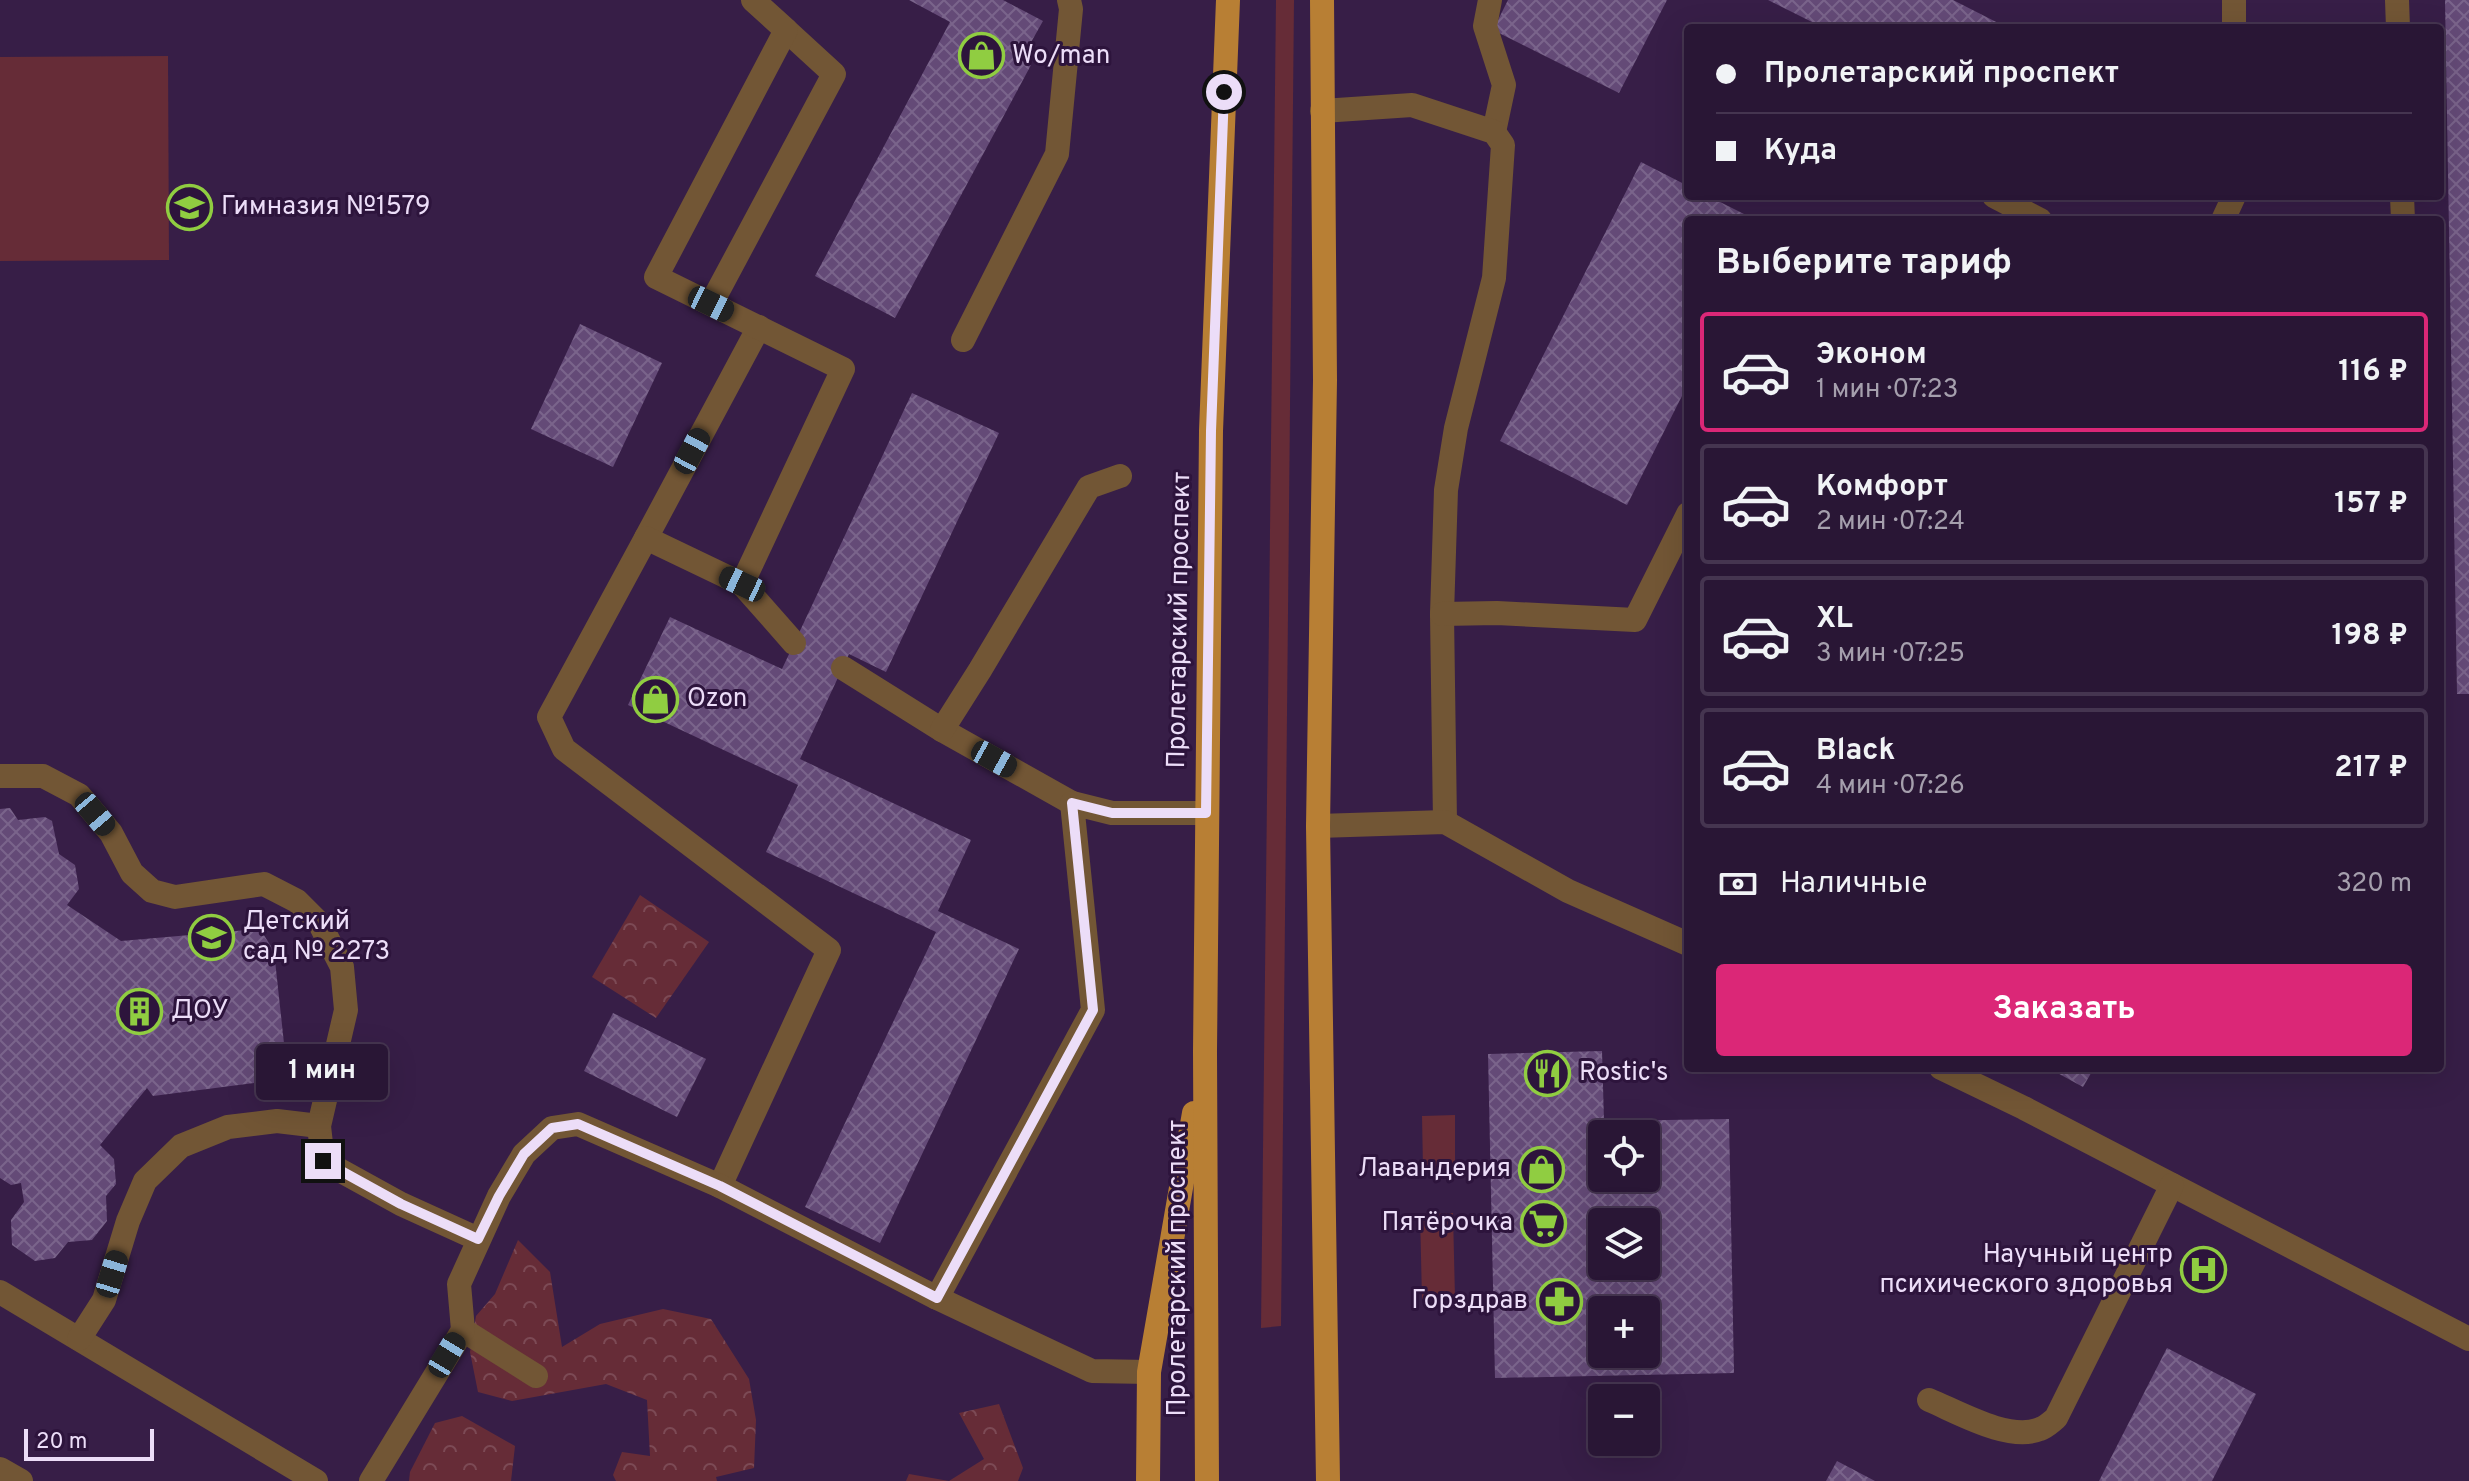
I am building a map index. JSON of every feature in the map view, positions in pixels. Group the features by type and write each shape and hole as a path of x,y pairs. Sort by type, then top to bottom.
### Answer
{"main road":[{"name":"Пролетарский проспект","path":"1207,1481 1205,1052 1211,431 1228,0"},
{"path":"1322,0 1325,380 1318,826 1328,1481"},
{"path":"1148,1481 1149,1372 1205,1052"}],"lane":[{"path":"711,304 834,74 753,0"},
{"path":"963,340 1057,154 1071,9 1069,0"},
{"path":"1490,0 1485,26 1504,85 1494,132"},
{"path":"2234,0 2234,24"},
{"path":"2397,0 2398,24"},
{"path":"742,584 843,369 656,277 786,30"},
{"path":"1322,111 1412,105 1494,132 1503,145 1494,278 1456,428 1446,490 1442,614 1445,822"},
{"path":"2002,200 2032,216"},
{"path":"720,1186 829,950 564,749 549,717 759,327"},
{"path":"942,730 1089,487 1120,476"},
{"path":"1442,614 1497,613 1635,620 1684,522"},
{"path":"646,538 742,584 794,643"},
{"path":"843,668 942,730 1072,803 1112,813 1206,813"},
{"path":"0,776 43,776 79,795 111,833 132,873 152,891 175,897 264,884 297,901 320,924 342,967 346,1010 319,1126 323,1161 401,1204 478,1239"},
{"path":"937,1298 1093,1010 1072,803"},
{"path":"1318,826 1445,822 1568,891 1684,942"},
{"path":"1949,1072 2469,1339"},
{"path":"79,1339 104,1300 128,1221 145,1181 181,1146 228,1127 277,1121 319,1126"},
{"path":"371,1481 463,1330 459,1284 499,1196 524,1154 552,1128 578,1124 720,1186 937,1298 1092,1371 1149,1372"},
{"path":"1929,1400 2006,1431 2023,1433 2040,1429 2056,1418 2172,1185"},
{"path":"0,1292 316,1481"},
{"path":"463,1330 536,1376"},
{"path":"0,1469 21,1481"}],"green space":[{"path":"1276,0 1294,0 1281,1326 1261,1328"},
{"path":"168,56 169,260 0,261 0,57"},
{"path":"640,895 709,942 656,1018 592,977"},
{"path":"1455,1115 1455,1168 1423,1169 1422,1116"},
{"path":"1453,1213 1455,1298 1422,1299 1420,1214"},
{"path":"518,1240 550,1272 562,1347 600,1324 663,1309 711,1319 749,1379 756,1420 754,1468 716,1477 717,1481 616,1481 613,1475 622,1452 650,1456 647,1400 606,1384 512,1401 478,1392 470,1352 476,1316 495,1294"},
{"path":"999,1404 1023,1468 1018,1481 949,1481 984,1459 959,1413"},
{"path":"462,1416 515,1446 511,1481 409,1481 410,1472 435,1423"},
{"path":"909,1474 949,1481 906,1481"}],"building":[{"path":"909,0 1003,0 1043,21 1021,60 1031,65 895,318 815,276 950,22"},
{"path":"1508,0 1667,0 1619,93 1493,30"},
{"path":"1768,0 1953,0 2000,24 1816,24"},
{"path":"2445,0 2469,0 2469,694 2457,694"},
{"path":"1641,162 1684,184 1684,200 1716,200 1748,216 1684,216 1684,392 1627,505 1500,441"},
{"path":"580,324 662,363 613,467 531,429"},
{"path":"912,393 999,433 886,672 849,654 800,759 971,840 938,911 1019,949 880,1243 805,1207 936,932 766,852 798,785 628,705 670,617 782,669"},
{"name":"ДОУ","path":"10,808 18,820 45,817 52,821 59,854 75,865 79,889 67,905 121,941 260,929 274,951 287,1071 277,1080 153,1096 147,1088 100,1145 114,1159 116,1184 106,1196 107,1221 92,1240 68,1242 55,1258 35,1261 12,1245 11,1220 24,1202 21,1183 11,1185 0,1178 0,809"},
{"path":"613,1013 706,1059 677,1117 584,1071"},
{"path":"1602,1051 1604,1120 1588,1120 1588,1192 1660,1192 1660,1120 1729,1119 1734,1373 1495,1378 1488,1054"},
{"path":"2056,1072 2092,1072 2083,1087"},
{"path":"2167,1348 2256,1394 2212,1481 2099,1481"},
{"path":"1837,1461 1875,1481 1826,1481"}],"place":[{"name":"Wo/man","path":"981,56"},
{"name":"Гимназия №1579","path":"190,207"},
{"name":"Ozon","path":"656,699"},
{"name":"Детский сад № 2273","path":"212,937"},
{"name":"ДОУ","path":"140,1011"},
{"name":"Rostic's","path":"1548,1073"},
{"name":"Лавандерия","path":"1542,1169"},
{"name":"Пятёрочка","path":"1544,1223"},
{"name":"Научный центр психического здоровья","path":"2204,1270"},
{"name":"Горздрав","path":"1559,1301"}],"route":[{"path":"323,1161 401,1204 478,1239 524,1154 552,1128 578,1124 720,1186 937,1298 1093,1010 1072,803 1112,813 1206,813 1211,431 1224,92"}]}
